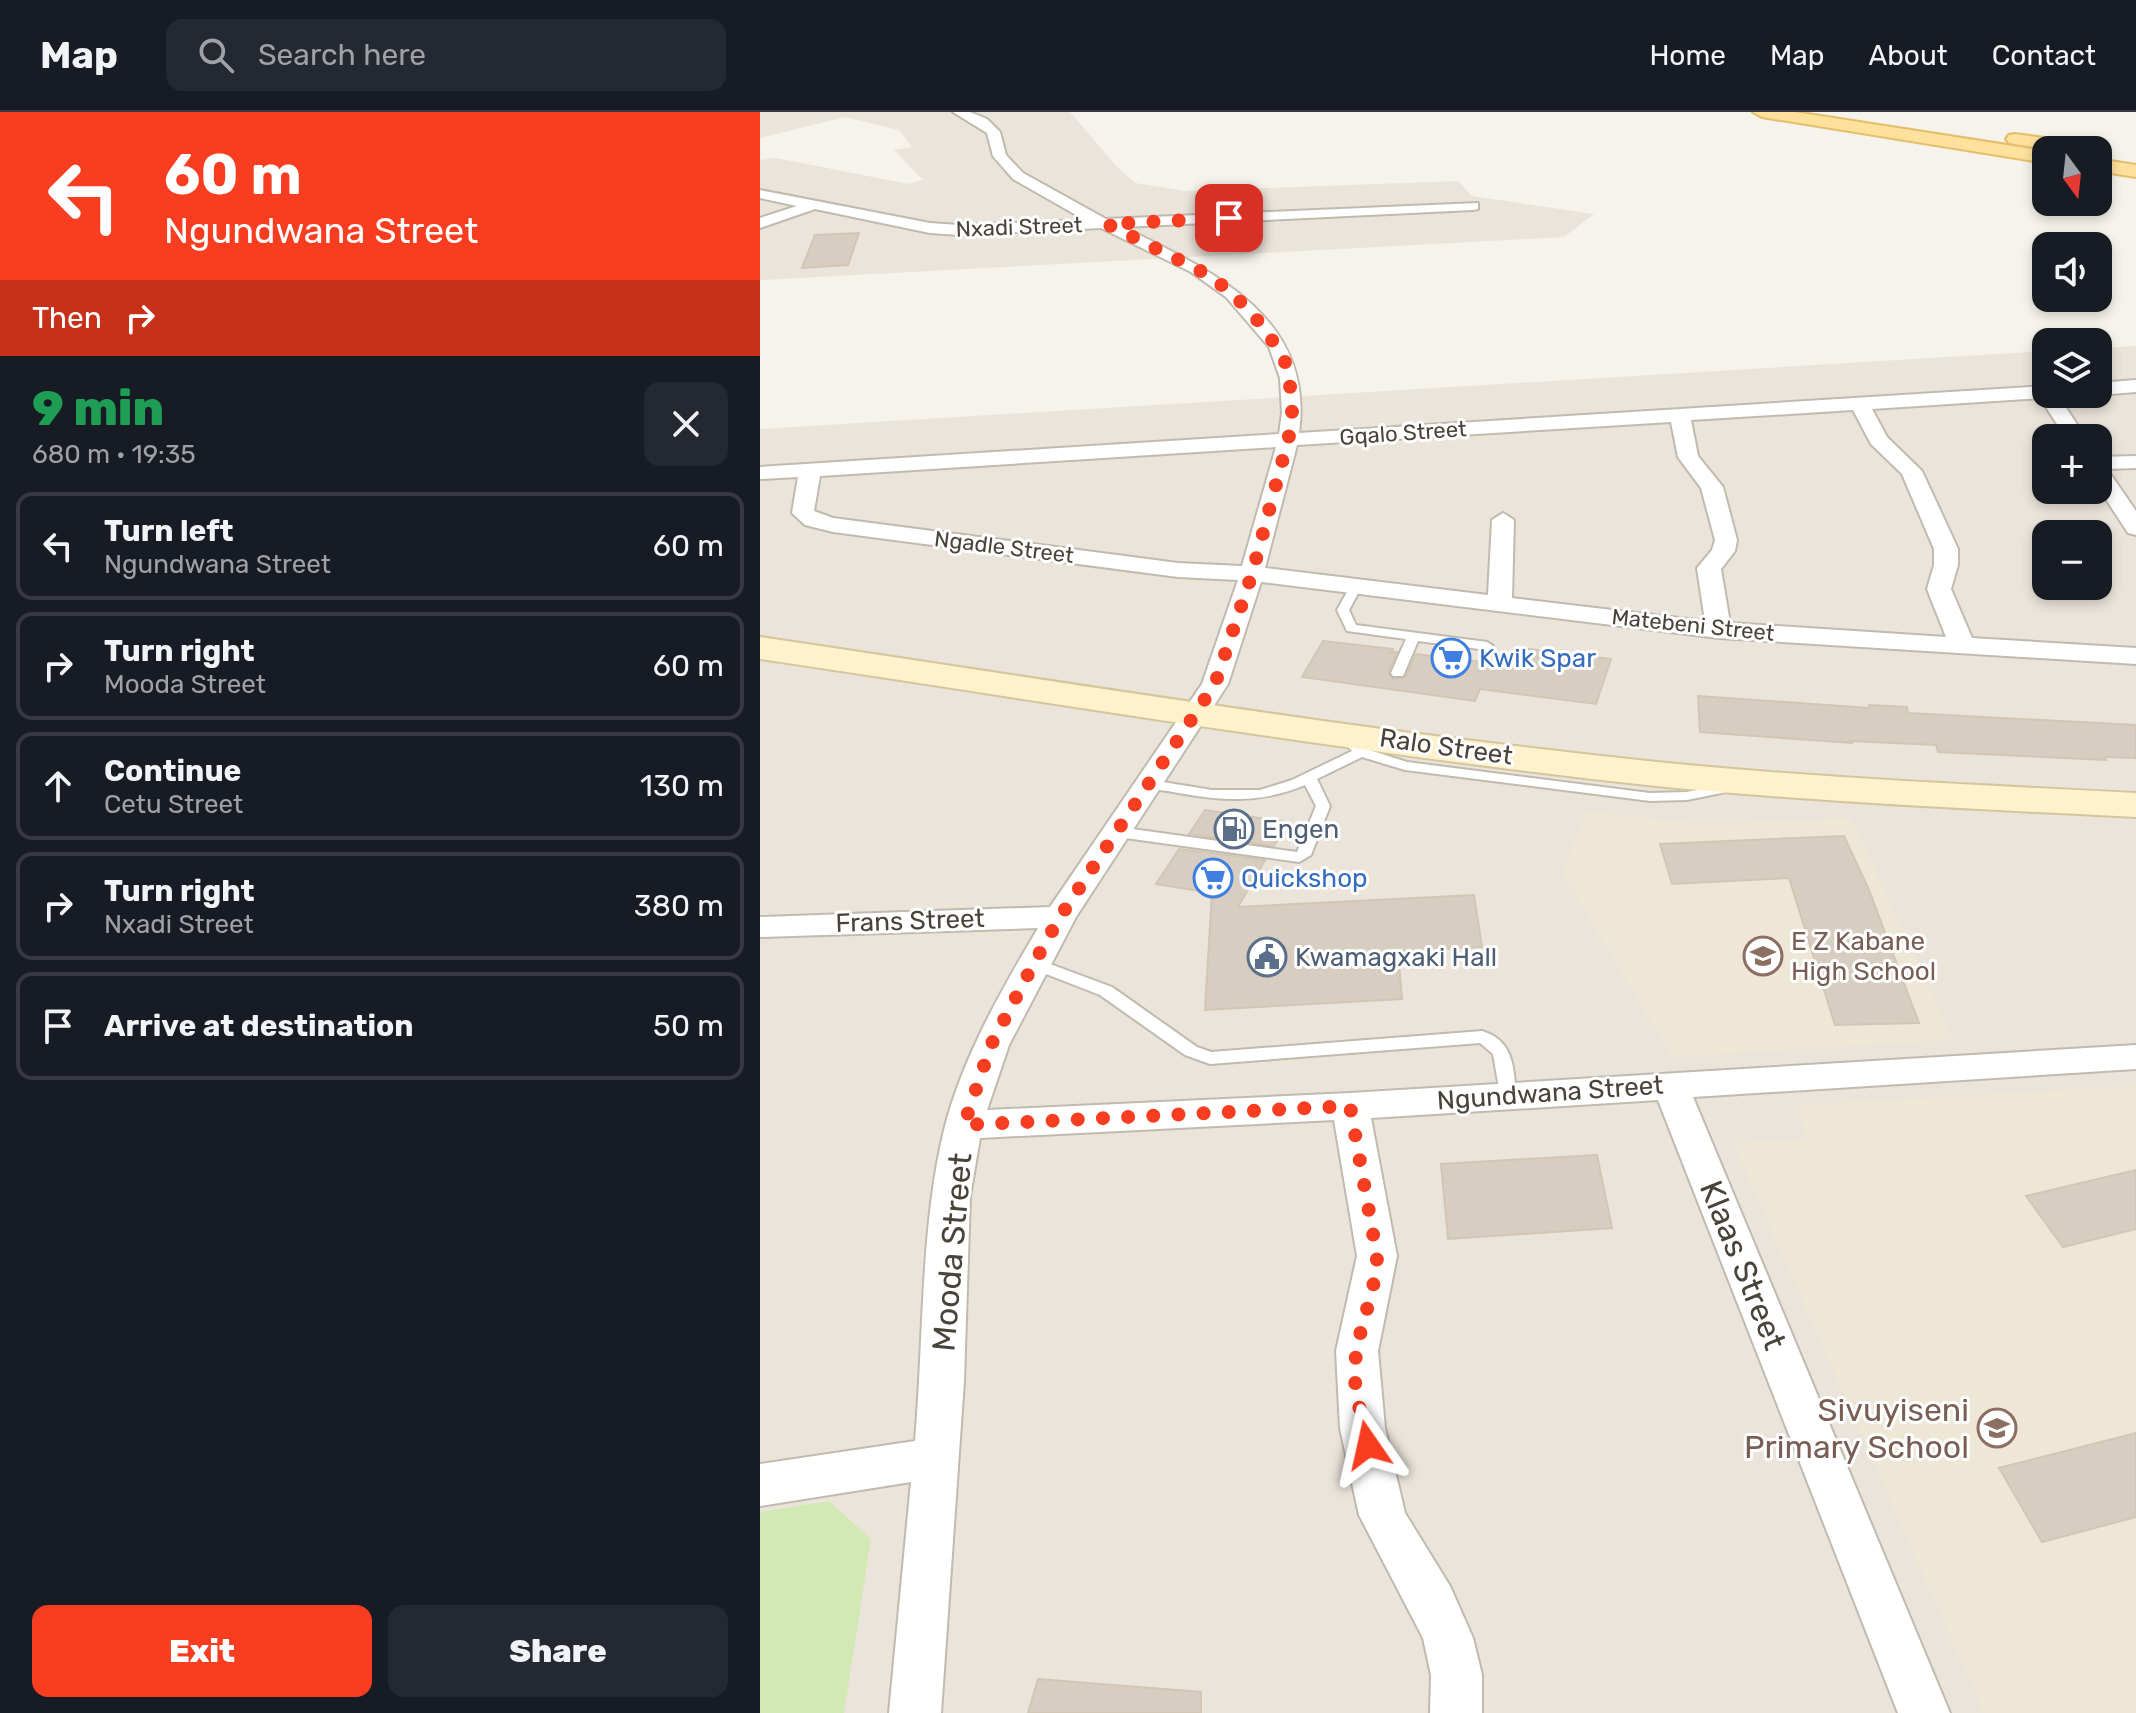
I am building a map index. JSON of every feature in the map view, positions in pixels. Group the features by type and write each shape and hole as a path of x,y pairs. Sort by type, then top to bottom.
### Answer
{"main road":[{"path":"1762,112 2032,155"},
{"path":"1843,112 2032,141"},
{"path":"2112,154 2136,158"},
{"path":"2112,167 2136,171"}],"street":[{"name":"Mooda Street","path":"915,1713 942,1381 951,1197 964,1125 991,1045 1034,963 1060,917 1199,711 1221,670 1252,574 1288,440 1292,413 1290,378 1278,346 1256,318 1217,281 1018,176 1000,156 993,132 982,122 959,112"},
{"name":"Nxadi Street","path":"760,194 947,230 1473,206"},
{"path":"760,223 814,205"},
{"path":"2112,388 2136,386"},
{"name":"Gqalo Street","path":"760,473 2032,394"},
{"path":"1860,405 1878,440 1911,471 1946,549 1946,565 1939,589 1963,647"},
{"path":"1680,416 1688,457 1712,487 1726,540 1723,551 1709,568 1719,630"},
{"path":"2112,463 2136,462"},
{"name":"Ngadle Street","path":"810,470 803,513 820,522 1178,570 1252,574"},
{"path":"2112,492 2136,528"},
{"path":"1500,603 1503,520"},
{"name":"Matebeni Street","path":"1252,574 1719,630 2136,656"},
{"name":"Ralo Street","path":"760,648 1199,711 1352,743 1756,783 2136,805"},
{"name":"Frans Street","path":"760,927 1060,917"},
{"name":"Ngundwana Street","path":"964,1125 1350,1106 2136,1057"},
{"name":"Klaas Street","path":"1670,1085 1924,1713"},
{"path":"1350,1106 1377,1256 1376,1279 1357,1349 1356,1384 1379,1506 1389,1530 1440,1616 1454,1668 1456,1713"},
{"path":"760,1485 934,1458"}],"lane":[{"path":"1356,586 1343,610 1348,625 1356,629 1487,646"},
{"path":"1398,673 1413,637"},
{"path":"1150,784 1230,796 1275,791 1308,776 1352,743"},
{"path":"1118,832 1299,857 1323,806 1308,776"},
{"path":"1034,963 1106,991 1191,1051 1210,1058 1482,1037 1495,1041 1502,1049 1507,1095"}],"shaded area":[{"path":"760,112 1070,112 1116,166 1135,183 1185,191 1458,181 1472,196 1594,214 1564,237 760,280 760,160 776,158 908,184 923,180 894,150 912,147 899,130 845,117 760,138"},
{"path":"2136,346 2136,1713 760,1713 760,429 2032,352 2032,408 2112,408 2112,347"},
{"name":"E Z Kabane High School","path":"1587,812 1704,824 1851,818 1954,1040 1672,1057 1562,872"},
{"name":"Sivuyiseni Primary School","path":"2136,1086 2136,1713 1984,1713 1733,1143 1806,1139 1797,1105"}],"green space":[{"path":"829,1501 871,1539 844,1713 760,1713 760,1512"}],"building":[{"path":"859,233 848,265 802,268 815,235"},
{"path":"1323,641 1393,649 1391,652 1397,652 1388,672 1393,679 1406,677 1416,654 1515,666 1522,648 1611,659 1596,704 1480,689 1475,701 1302,677"},
{"path":"1698,696 1869,708 1869,705 1907,707 1908,713 2136,725 2136,758 2104,757 2106,760 1938,752 1936,745 1852,743 1700,732"},
{"path":"1205,810 1287,822 1274,846 1189,834"},
{"path":"1844,836 1869,890 1919,1023 1835,1025 1789,878 1672,884 1660,844"},
{"path":"1179,849 1265,860 1238,907 1474,895 1482,947 1398,951 1402,999 1205,1010 1212,893 1156,884"},
{"path":"1597,1155 1612,1228 1448,1239 1441,1164"},
{"path":"2136,1170 2136,1229 2063,1247 2026,1196"},
{"path":"2136,1433 2136,1517 2042,1542 1999,1468"},
{"path":"1038,1679 1201,1692 1201,1713 1028,1713"}],"place":[{"name":"Kwik Spar","path":"1451,658"},
{"name":"Engen","path":"1234,829"},
{"name":"Quickshop","path":"1213,878"},
{"name":"E Z Kabane High School","path":"1763,956"},
{"name":"Kwamagxaki Hall","path":"1267,957"},
{"name":"Sivuyiseni Primary School","path":"1997,1428"}],"route":[{"path":"1229,218 1107,224 1217,281 1256,318 1278,346 1285,362 1292,396 1292,425 1252,574 1215,684 1060,917 991,1045 964,1125 1350,1106 1377,1256 1376,1279 1359,1337 1354,1369 1368,1445"}]}
